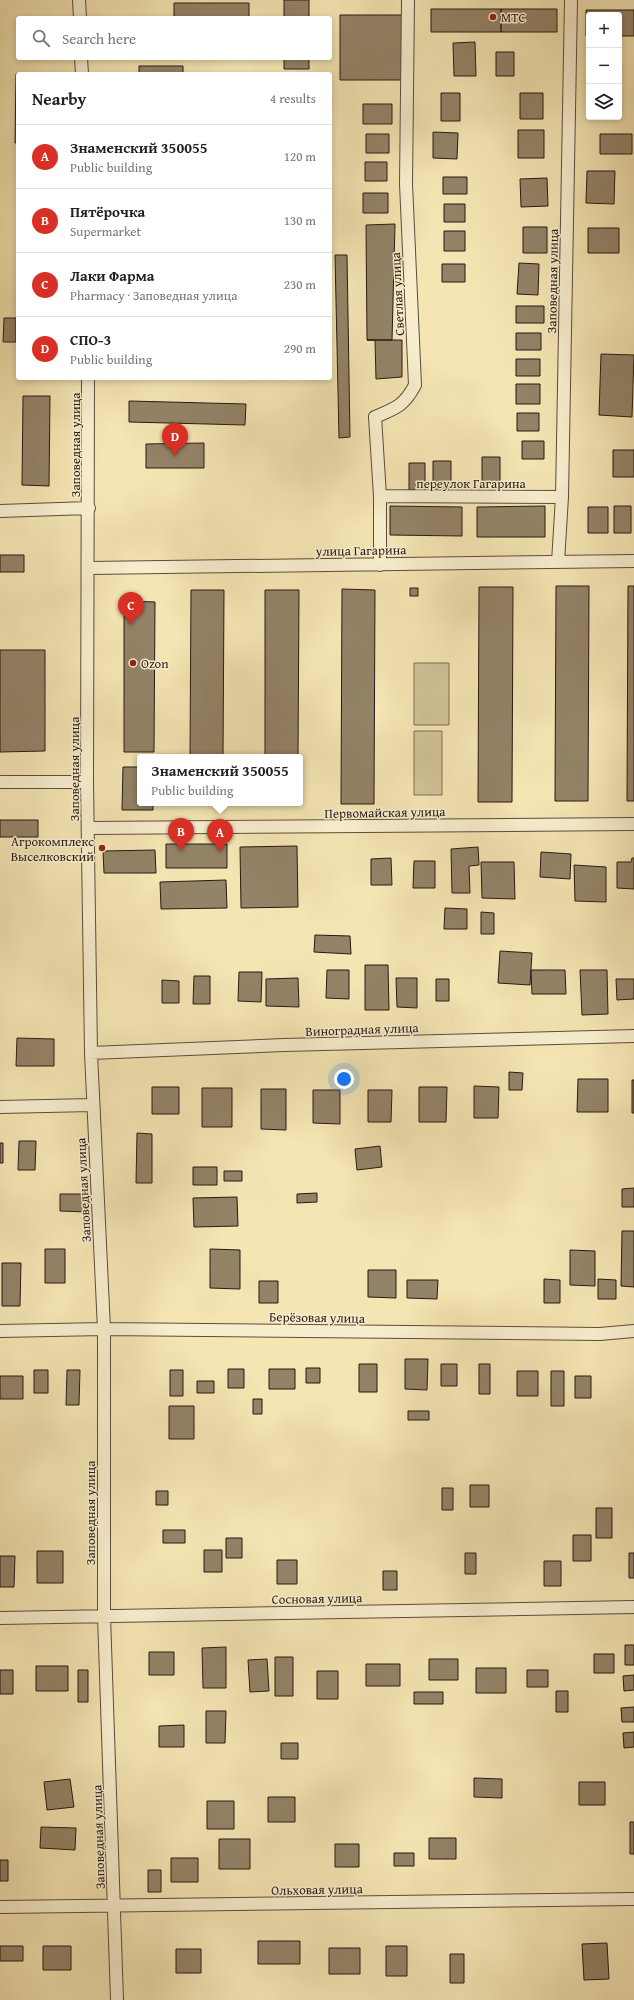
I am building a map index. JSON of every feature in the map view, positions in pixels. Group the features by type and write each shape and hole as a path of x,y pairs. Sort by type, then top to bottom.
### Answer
{"street":[{"path":"79,0 80,16"},
{"name":"Светлая улица","path":"380,565 380,496 375,417 396,408 407,399 415,385 406,184 408,0"},
{"name":"Заповедная улица","path":"558,562 562,497 571,0"},
{"path":"81,60 82,72"},
{"name":"Заповедная улица","path":"88,380 88,828 91,1052 92,1105 104,1329 104,1616 115,1905 117,2000"},
{"name":"переулок Гагарина","path":"380,496 562,497"},
{"path":"0,511 89,508"},
{"name":"улица Гагарина","path":"89,568 634,561"},
{"path":"0,782 88,782"},
{"name":"Первомайская улица","path":"88,828 634,824"},
{"name":"Виноградная улица","path":"91,1052 634,1036"},
{"path":"0,1107 92,1105"},
{"name":"Берёзовая улица","path":"0,1332 104,1329 600,1334 634,1331"},
{"name":"Сосновая улица","path":"0,1618 634,1607"},
{"name":"Ольховая улица","path":"0,1907 634,1899"}],"shaded area":[{"path":"414,663 449,663 449,725 414,725"},
{"path":"414,731 442,731 442,795 414,795"}],"building":[{"path":"284,0 309,0 309,16 284,16"},
{"path":"174,3 249,3 249,16 174,16"},
{"path":"431,9 501,9 501,32 431,32"},
{"path":"501,9 557,9 557,32 501,32"},
{"path":"586,10 634,10 634,36 622,36 622,12 586,12"},
{"path":"340,15 403,15 403,80 340,80"},
{"path":"475,42 476,76 454,76 453,43"},
{"path":"496,52 514,52 514,76 496,76"},
{"path":"284,60 309,60 309,69 284,69"},
{"path":"139,66 183,66 183,72 139,72"},
{"path":"16,74 16,143 15,143"},
{"path":"441,93 460,93 460,121 441,121"},
{"path":"520,93 543,93 543,119 520,119"},
{"path":"363,104 392,104 392,124 363,124"},
{"path":"518,130 544,130 544,158 518,158"},
{"path":"433,132 458,133 457,159 433,158"},
{"path":"366,134 389,134 389,153 366,153"},
{"path":"600,134 632,134 632,154 600,154"},
{"path":"365,162 387,162 387,181 365,181"},
{"path":"587,171 615,171 614,204 586,203"},
{"path":"443,177 467,177 467,194 443,194"},
{"path":"547,178 548,206 521,207 520,179"},
{"path":"363,193 388,193 388,213 363,213"},
{"path":"444,204 465,204 465,222 444,222"},
{"path":"395,224 392,340 367,340 366,225"},
{"path":"523,227 547,227 547,253 523,253"},
{"path":"588,228 619,228 619,253 588,253"},
{"path":"444,231 465,231 465,251 444,251"},
{"path":"335,255 347,255 350,437 339,438"},
{"path":"519,263 539,264 538,295 517,294"},
{"path":"442,264 465,264 465,282 442,282"},
{"path":"516,306 544,306 544,323 516,323"},
{"path":"4,318 16,318 16,342 3,342"},
{"path":"516,333 541,333 541,350 516,350"},
{"path":"375,340 402,340 402,377 376,379"},
{"path":"601,354 634,355 632,417 599,415"},
{"path":"516,359 540,359 540,376 516,376"},
{"path":"516,384 540,384 540,404 516,404"},
{"path":"23,396 50,396 49,486 22,485"},
{"path":"129,401 246,404 245,425 129,422"},
{"path":"517,413 539,413 539,431 517,431"},
{"path":"522,441 544,441 544,459 522,459"},
{"path":"204,443 204,468 146,468 146,444"},
{"path":"613,450 634,450 634,477 613,477"},
{"path":"482,457 500,457 500,484 482,484"},
{"path":"433,461 451,461 451,488 433,488"},
{"path":"409,463 425,463 425,490 409,490"},
{"path":"390,506 462,507 462,536 390,535"},
{"path":"545,506 545,537 477,537 477,507"},
{"path":"614,506 631,506 631,533 614,533"},
{"path":"588,507 608,507 608,533 588,533"},
{"path":"0,555 24,555 24,572 0,572"},
{"path":"556,586 589,586 588,801 555,801"},
{"path":"628,586 634,586 634,801 627,801"},
{"path":"479,587 513,587 512,802 478,802"},
{"path":"410,588 418,588 418,596 410,596"},
{"path":"342,589 375,590 374,804 341,804"},
{"path":"191,590 224,590 223,754 190,754"},
{"path":"265,590 299,590 298,754 265,754"},
{"path":"124,601 155,602 154,752 124,752"},
{"path":"0,650 45,650 45,751 0,752"},
{"path":"123,767 137,767 137,806 153,806 153,810 122,810"},
{"path":"0,820 38,820 38,837 0,837"},
{"path":"166,844 227,844 227,868 166,868"},
{"path":"297,846 298,907 241,908 240,847"},
{"path":"478,847 479,865 469,866 470,893 452,893 451,849"},
{"path":"155,850 156,873 104,873 103,851"},
{"path":"541,852 571,854 570,879 540,877"},
{"path":"391,858 392,885 371,885 371,859"},
{"path":"632,858 634,858 634,889 617,888 617,862 631,862"},
{"path":"414,861 435,861 435,888 413,888"},
{"path":"481,862 514,862 515,899 482,898"},
{"path":"574,865 606,867 606,902 575,901"},
{"path":"226,880 227,908 161,909 160,882"},
{"path":"445,908 467,909 467,929 444,929"},
{"path":"481,912 494,913 494,934 481,934"},
{"path":"315,935 350,936 351,954 314,952"},
{"path":"500,951 532,953 530,985 498,983"},
{"path":"365,965 388,965 389,1010 365,1010"},
{"path":"327,970 349,970 349,999 326,998"},
{"path":"531,970 565,970 566,994 532,994"},
{"path":"580,970 607,970 608,1014 582,1015"},
{"path":"239,972 262,972 261,1002 238,1001"},
{"path":"194,976 210,976 210,1004 193,1004"},
{"path":"298,978 299,1007 266,1006 266,979"},
{"path":"396,978 417,978 417,1008 397,1007"},
{"path":"436,979 449,979 449,1001 436,1001"},
{"path":"616,979 634,979 634,999 617,1000"},
{"path":"162,980 179,981 179,1003 162,1003"},
{"path":"17,1038 54,1039 54,1066 16,1066"},
{"path":"509,1072 523,1073 522,1090 509,1090"},
{"path":"578,1079 608,1079 608,1112 577,1112"},
{"path":"632,1080 634,1080 634,1113 632,1113"},
{"path":"474,1086 499,1087 498,1118 474,1118"},
{"path":"152,1087 179,1087 179,1114 152,1114"},
{"path":"419,1087 447,1087 446,1122 419,1122"},
{"path":"202,1088 232,1088 232,1127 202,1127"},
{"path":"261,1089 286,1089 286,1130 261,1129"},
{"path":"313,1090 340,1090 340,1124 313,1123"},
{"path":"368,1090 392,1090 391,1122 368,1122"},
{"path":"137,1133 152,1134 152,1183 136,1183"},
{"path":"19,1141 36,1141 35,1170 18,1170"},
{"path":"0,1143 3,1143 3,1163 0,1163"},
{"path":"380,1146 382,1167 357,1170 355,1149"},
{"path":"193,1167 217,1167 217,1185 193,1185"},
{"path":"224,1171 242,1171 242,1181 224,1181"},
{"path":"634,1188 634,1207 622,1207 622,1189"},
{"path":"317,1193 317,1202 297,1203 297,1194"},
{"path":"60,1194 87,1194 87,1212 60,1211"},
{"path":"237,1197 238,1226 194,1227 193,1198"},
{"path":"622,1231 634,1231 634,1287 621,1286"},
{"path":"45,1249 65,1249 65,1283 45,1283"},
{"path":"210,1249 240,1250 240,1289 210,1288"},
{"path":"570,1250 595,1251 595,1286 570,1285"},
{"path":"2,1263 21,1263 20,1306 2,1306"},
{"path":"368,1270 396,1270 396,1298 368,1297"},
{"path":"544,1279 560,1280 560,1303 544,1303"},
{"path":"598,1279 616,1280 616,1299 598,1299"},
{"path":"407,1280 438,1280 437,1299 407,1298"},
{"path":"259,1281 278,1281 278,1303 259,1303"},
{"path":"405,1359 428,1359 427,1390 405,1389"},
{"path":"359,1364 377,1364 377,1392 359,1392"},
{"path":"441,1364 457,1364 457,1386 441,1386"},
{"path":"479,1364 490,1364 490,1394 479,1394"},
{"path":"306,1368 320,1368 320,1383 306,1383"},
{"path":"228,1369 244,1369 244,1388 228,1388"},
{"path":"269,1369 295,1369 295,1389 269,1389"},
{"path":"34,1370 48,1370 48,1393 34,1393"},
{"path":"67,1370 80,1370 79,1405 66,1405"},
{"path":"170,1370 183,1370 183,1396 170,1396"},
{"path":"517,1371 538,1371 538,1396 517,1396"},
{"path":"551,1371 564,1371 564,1406 551,1406"},
{"path":"0,1376 23,1376 23,1399 0,1399"},
{"path":"575,1376 591,1376 591,1398 575,1398"},
{"path":"197,1381 214,1381 214,1393 197,1393"},
{"path":"253,1399 262,1399 262,1414 253,1414"},
{"path":"169,1406 194,1406 194,1439 169,1439"},
{"path":"408,1411 429,1411 429,1420 408,1420"},
{"path":"470,1485 489,1485 489,1507 470,1507"},
{"path":"442,1488 453,1488 453,1510 442,1510"},
{"path":"156,1491 168,1491 168,1505 156,1505"},
{"path":"596,1508 612,1508 612,1538 596,1538"},
{"path":"163,1530 185,1530 185,1543 163,1543"},
{"path":"573,1535 591,1535 591,1561 573,1561"},
{"path":"226,1538 242,1538 242,1558 226,1558"},
{"path":"204,1550 222,1550 222,1572 204,1572"},
{"path":"37,1551 63,1551 63,1583 37,1583"},
{"path":"465,1553 476,1553 476,1574 465,1574"},
{"path":"629,1553 634,1553 634,1578 629,1578"},
{"path":"0,1556 15,1556 14,1587 0,1587"},
{"path":"277,1560 297,1560 297,1584 277,1584"},
{"path":"544,1561 561,1561 561,1586 544,1586"},
{"path":"383,1571 397,1571 397,1590 383,1590"},
{"path":"625,1645 634,1645 634,1665 625,1665"},
{"path":"226,1647 226,1688 203,1688 202,1648"},
{"path":"149,1652 174,1652 174,1675 149,1675"},
{"path":"594,1654 614,1654 614,1673 594,1673"},
{"path":"275,1657 293,1657 293,1696 275,1696"},
{"path":"267,1659 269,1691 250,1692 248,1660"},
{"path":"429,1659 458,1659 458,1680 429,1680"},
{"path":"366,1664 400,1664 400,1686 366,1686"},
{"path":"36,1666 68,1666 68,1691 36,1691"},
{"path":"476,1668 506,1668 506,1693 476,1693"},
{"path":"0,1670 13,1670 13,1694 0,1694"},
{"path":"78,1670 88,1670 88,1702 78,1702"},
{"path":"527,1670 548,1670 548,1687 527,1687"},
{"path":"317,1671 338,1671 338,1699 317,1699"},
{"path":"634,1675 634,1690 624,1691 623,1676"},
{"path":"556,1691 568,1691 568,1712 556,1712"},
{"path":"414,1692 443,1692 443,1704 414,1704"},
{"path":"634,1707 634,1722 622,1722 621,1708"},
{"path":"206,1711 226,1711 225,1743 206,1743"},
{"path":"184,1725 184,1747 159,1747 159,1726"},
{"path":"634,1732 634,1747 624,1748 623,1733"},
{"path":"281,1743 298,1743 298,1759 281,1759"},
{"path":"474,1778 502,1779 502,1798 474,1797"},
{"path":"70,1779 74,1807 47,1810 44,1782"},
{"path":"579,1782 605,1782 605,1805 579,1805"},
{"path":"268,1797 295,1797 295,1822 268,1822"},
{"path":"207,1801 234,1801 234,1829 207,1829"},
{"path":"630,1822 634,1822 634,1854 630,1854"},
{"path":"41,1827 76,1828 75,1850 40,1848"},
{"path":"429,1838 456,1838 456,1859 429,1859"},
{"path":"219,1839 250,1839 250,1869 219,1869"},
{"path":"335,1844 359,1844 359,1867 335,1867"},
{"path":"394,1853 414,1853 414,1866 394,1866"},
{"path":"171,1858 198,1858 198,1882 171,1882"},
{"path":"0,1860 8,1860 8,1881 0,1881"},
{"path":"148,1870 161,1870 161,1892 148,1892"},
{"path":"258,1941 300,1941 300,1964 258,1964"},
{"path":"607,1943 609,1979 584,1980 582,1944"},
{"path":"0,1946 23,1946 23,1961 0,1961"},
{"path":"43,1946 71,1946 71,1970 43,1970"},
{"path":"386,1946 407,1946 407,1976 386,1976"},
{"path":"329,1948 360,1948 360,1974 329,1974"},
{"path":"176,1949 201,1949 201,1973 176,1973"},
{"path":"450,1954 464,1954 464,1983 450,1983"}],"place":[{"name":"МТС","path":"493,17"},
{"name":"СПО-3","path":"175,456"},
{"name":"Лаки Фарма","path":"131,625"},
{"name":"Ozon","path":"133,663"},
{"name":"Агрокомплекс Выселковский","path":"102,848"},
{"name":"Пятёрочка","path":"181,851"},
{"name":"Знаменский 350055","path":"220,852"}]}
